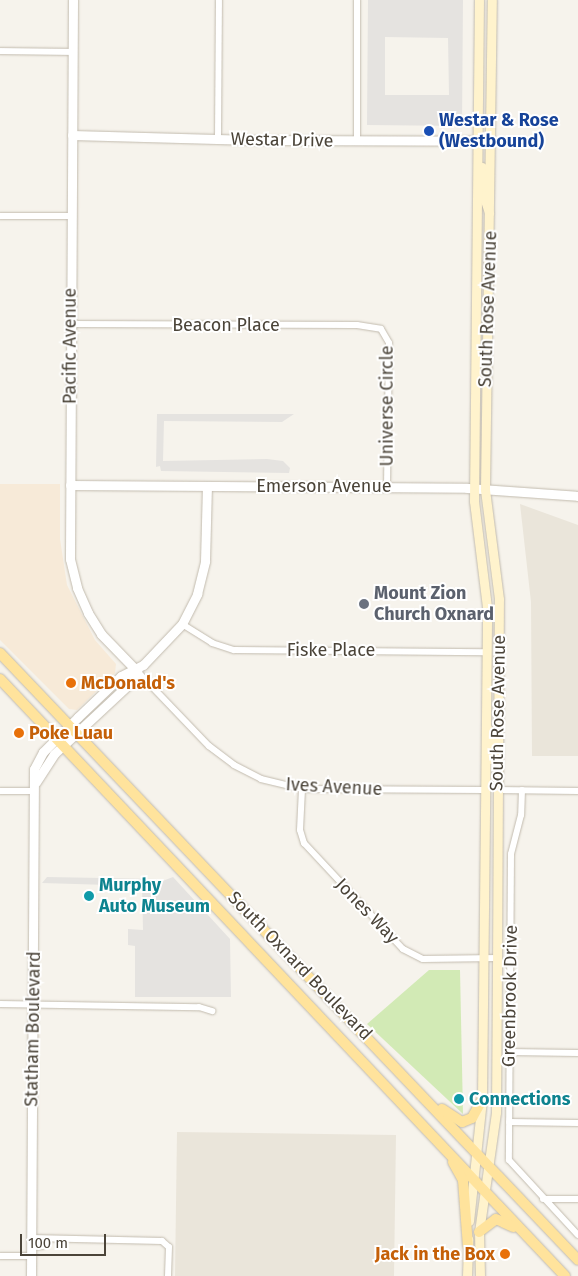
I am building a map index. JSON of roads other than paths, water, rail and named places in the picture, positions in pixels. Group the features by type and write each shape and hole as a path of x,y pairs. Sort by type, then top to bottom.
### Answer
{"main road":[{"name":"South Rose Avenue","path":"467,1276 468,1246 482,1100 485,790 486,588 476,528 474,488 478,0"},
{"name":"South Rose Avenue","path":"480,1276 479,1232 490,1168 496,1112 499,589 485,489 491,221 492,0"},
{"path":"477,96 482,136 488,134 492,123"},
{"path":"476,142 481,147 482,194 491,221"},
{"name":"South Oxnard Boulevard","path":"0,652 415,1086 476,1156 490,1168 578,1260"},
{"name":"South Oxnard Boulevard","path":"0,679 565,1276"},
{"path":"484,721 491,736 490,780 497,790"},
{"path":"415,1086 456,1121 462,1122 472,1118 482,1100"},
{"path":"442,1144 463,1180 468,1246"},
{"path":"479,1232 492,1220 499,1219 534,1244"}],"street":[{"name":"Pacific Avenue","path":"73,0 69,546 77,588 96,626 137,671"},
{"path":"218,138 220,0"},
{"path":"357,0 357,142"},
{"path":"0,51 73,52"},
{"name":"Westar Drive","path":"72,134 357,142 492,141"},
{"path":"0,216 71,216"},
{"name":"Beacon Place","path":"70,324 357,325 381,328"},
{"name":"Universe Circle","path":"381,328 389,343 387,487"},
{"name":"Emerson Avenue","path":"70,485 474,488 578,496"},
{"name":"Statham Boulevard","path":"31,1276 34,769 38,759 60,742 78,733 128,686 137,671 182,624 197,594 205,561 207,486"},
{"name":"Fiske Place","path":"182,624 212,643 234,650 486,652"},
{"name":"Statham Boulevard","path":"60,742 70,725 121,676 137,671"},
{"name":"Ives Avenue","path":"137,671 221,756 261,778 302,789 485,790"},
{"path":"0,791 35,786"},
{"name":"Jones Way","path":"302,789 300,830 304,843 403,949 423,959 497,958"},
{"path":"497,790 578,791"},
{"name":"Greenbrook Drive","path":"522,790 521,815 511,854 510,1164 578,1235"},
{"path":"0,1004 199,1007 212,1011"},
{"path":"509,1052 578,1053"},
{"path":"509,1122 578,1123"},
{"path":"543,1199 578,1199"},
{"path":"31,1247 42,1246 48,1240"},
{"path":"0,1256 48,1240 162,1241 169,1248 168,1276"}],"place":[{"name":"Westar & Rose (Westbound)","path":"429,131"},
{"name":"Mount Zion Church Oxnard","path":"364,604"},
{"name":"McDonald's","path":"71,683"},
{"name":"Poke Luau","path":"19,733"},
{"name":"Murphy Auto Museum","path":"89,896"},
{"name":"Connections","path":"459,1099"},
{"name":"Jack in the Box","path":"505,1254"}]}
